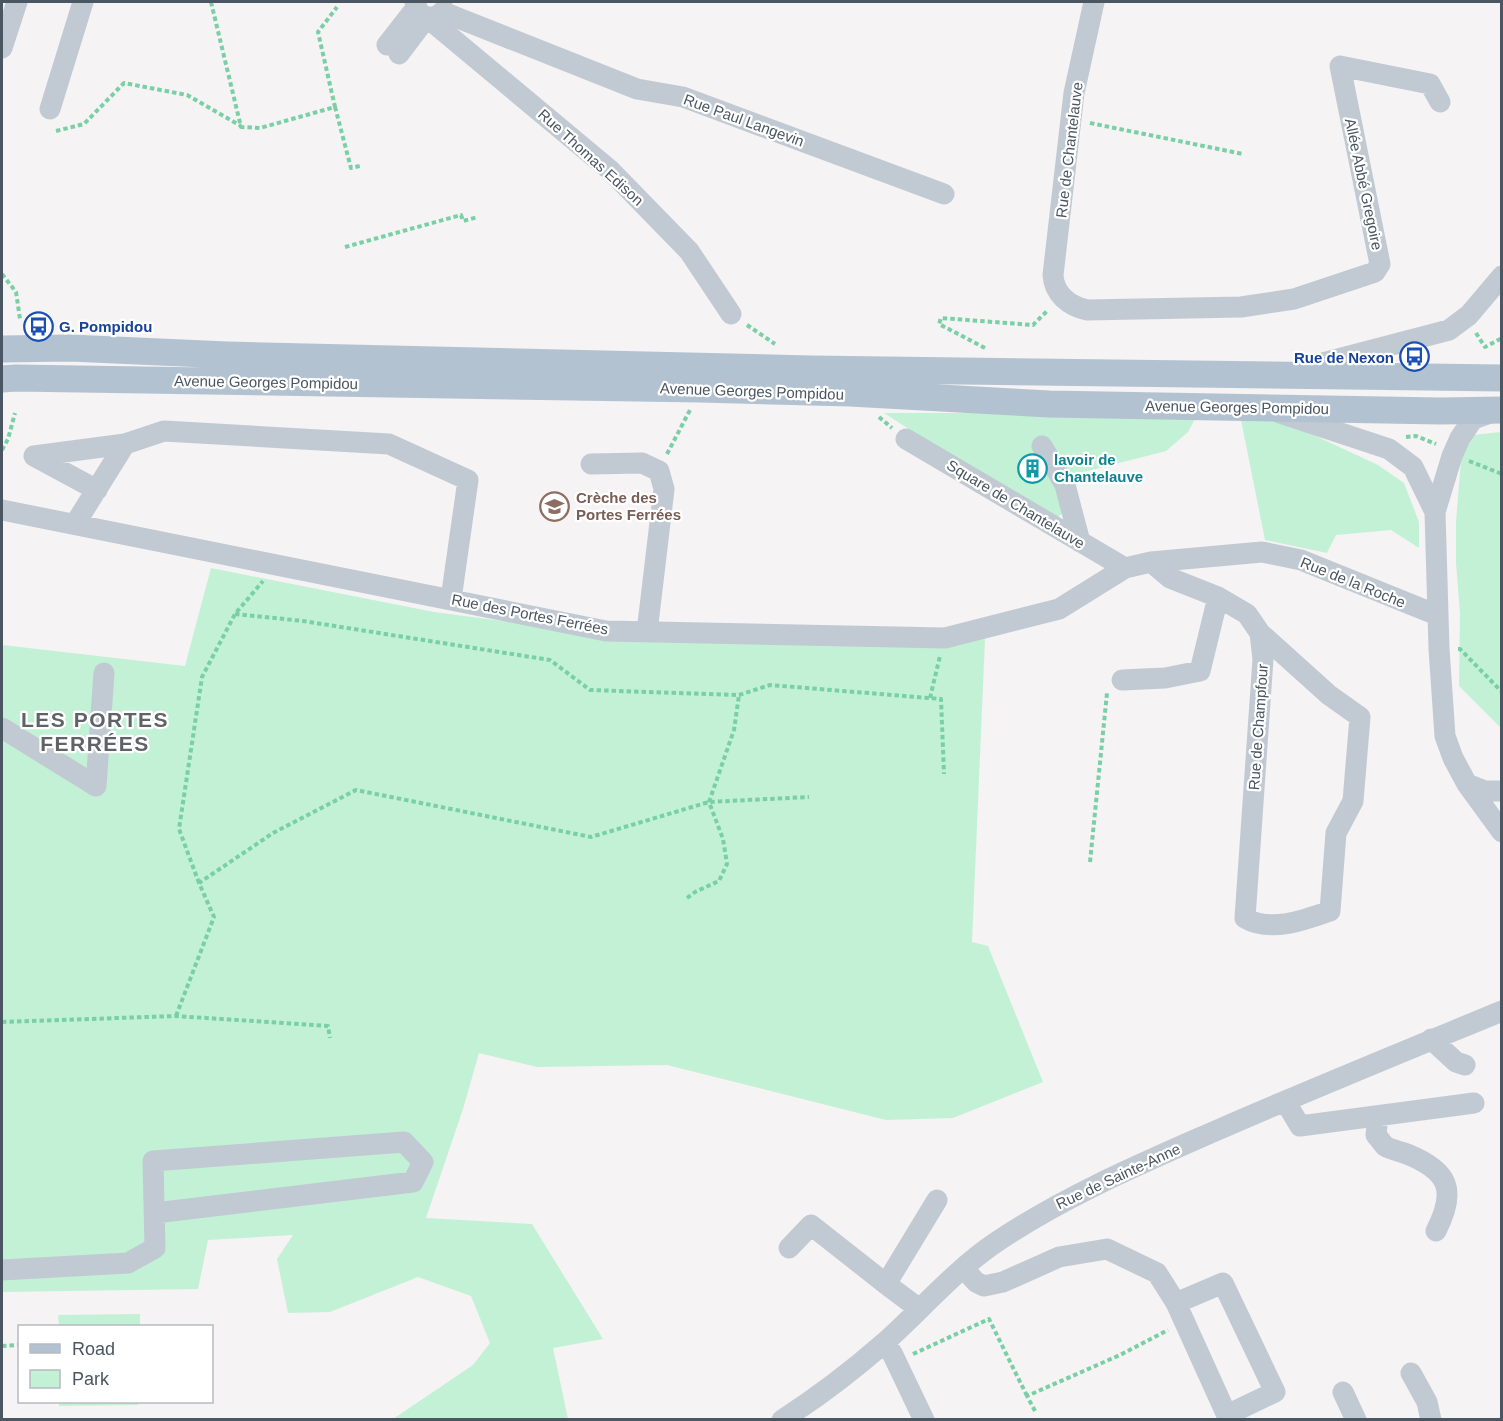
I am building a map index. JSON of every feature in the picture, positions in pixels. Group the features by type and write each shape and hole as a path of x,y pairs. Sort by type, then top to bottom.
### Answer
{"main road":[{"name":"Avenue Georges Pompidou","path":"2,349 70,348 227,355 811,369 1502,378"},
{"name":"Avenue Georges Pompidou","path":"2,379 700,389 850,393 1049,404 1499,410"}],"street":[{"path":"2,48 17,2"},
{"path":"50,109 83,2"},
{"name":"Rue de Chantelauve","path":"1061,297 1053,284 1053,274 1074,93 1094,2"},
{"path":"393,50 430,10"},
{"name":"Rue Paul Langevin","path":"430,10 637,89 683,96 944,194"},
{"name":"Rue Thomas Edison","path":"430,10 436,25 610,170 689,251 731,314"},
{"name":"Allée Abbé Gregoire","path":"1061,297 1087,310 1241,307 1294,299 1375,272 1380,264 1340,66 1430,84 1440,102"},
{"path":"1280,375 1449,330 1469,315 1502,276"},
{"path":"1265,408 1389,449 1413,467 1435,512"},
{"path":"1499,410 1473,419 1460,438 1452,456 1435,512 1438,649 1445,736 1453,758 1467,784 1502,832"},
{"path":"97,490 34,456 125,444 164,431 389,444 468,480 451,599"},
{"name":"Square de Chantelauve","path":"906,439 1125,568"},
{"path":"75,524 125,444"},
{"path":"1042,446 1065,485 1080,542"},
{"path":"591,464 642,463 659,471 664,489 647,632"},
{"name":"Rue des Portes Ferrées","path":"2,510 606,631 945,638 1059,609 1125,568"},
{"name":"Rue de la Roche","path":"1125,568 1151,562 1262,552 1301,560 1437,615"},
{"path":"1151,562 1170,578 1218,597 1247,614 1260,633"},
{"path":"1122,680 1165,678 1200,671 1218,597"},
{"name":"Rue de Champfour","path":"1260,633 1329,695 1360,717 1353,801 1336,833 1330,910 1299,922 1256,924 1245,918 1263,659 1260,633"},
{"path":"2,728 96,786 104,673"},
{"path":"1467,784 1485,791 1502,791"},
{"name":"Rue de Sainte-Anne","path":"782,1419 808,1403 884,1343 918,1308 993,1244 1051,1207 1116,1174 1431,1039 1502,1011"},
{"path":"1431,1039 1456,1062 1465,1065"},
{"path":"1285,1101 1300,1126 1474,1103"},
{"path":"1378,1116 1376,1135 1386,1146 1434,1167 1444,1179 1448,1199 1444,1216 1436,1231"},
{"path":"2,1270 128,1263 155,1248 153,1161 404,1142 423,1162 413,1182 155,1213"},
{"path":"886,1284 937,1200"},
{"path":"789,1248 811,1225 918,1308"},
{"path":"964,1269 976,1282 984,1286 1003,1282 1059,1257 1107,1249 1157,1273 1181,1312 1228,1417 1275,1392 1223,1283 1181,1312"},
{"path":"884,1343 924,1419"},
{"path":"1411,1373 1427,1402 1431,1419"},
{"path":"1343,1392 1356,1419"}],"path":[{"path":"211,2 242,127"},
{"path":"337,7 318,32 351,168 360,166"},
{"path":"56,131 84,124 124,83 187,95 242,127 260,128 335,107"},
{"path":"1071,120 1243,154"},
{"path":"345,247 460,215 463,221 478,217"},
{"path":"2,274 16,292 21,320"},
{"path":"991,350 939,324 940,318 1033,325 1061,297"},
{"path":"731,314 776,345"},
{"path":"1469,315 1485,347 1502,339"},
{"path":"659,471 700,389"},
{"path":"2,450 8,439 15,413"},
{"path":"1463,459 1502,474"},
{"path":"176,1016 214,917 179,829 202,676 235,614 276,564"},
{"path":"235,614 303,621 549,660 590,690 740,695 770,686 941,699 944,774"},
{"path":"930,698 945,638"},
{"path":"1438,649 1460,649 1502,692"},
{"path":"1090,862 1106,693 1122,680"},
{"path":"687,898 719,881 727,864 723,839 709,802 734,730 740,695"},
{"path":"199,883 273,833 356,790 591,837 709,802 809,797"},
{"path":"2,1022 176,1016 328,1026 330,1038"},
{"path":"1028,1398 1027,1396 1120,1355 1181,1312"},
{"path":"896,1362 988,1318 1035,1411"},
{"path":"2,1346 18,1345"}],"green space":[{"path":"884,413 1130,413 1196,417 1188,432 1166,451 1072,475 1062,514 1052,521"},
{"path":"1240,415 1292,425 1378,465 1404,483 1419,522 1419,548 1391,530 1336,535 1327,553 1265,540"},
{"path":"1501,432 1501,728 1459,686 1460,613 1456,563 1456,522 1462,448 1473,435"},
{"path":"211,568 434,612 657,641 935,646 985,639 972,942 988,946 1043,1082 953,1118 886,1120 667,1065 537,1067 479,1053 463,1109 426,1218 532,1224 603,1339 553,1348 568,1419 393,1419 473,1365 490,1343 471,1296 418,1277 330,1312 288,1313 277,1259 293,1235 208,1240 198,1289 2,1292 2,645 185,666"},
{"path":"140,1314 140,1325 59,1325 58,1315"},
{"path":"59,1403 138,1403 138,1405 59,1406"}],"place":[{"name":"G. Pompidou","path":"38,326"},
{"name":"Rue de Nexon","path":"1415,357"},
{"name":"lavoir de Chantelauve","path":"1033,468"},
{"name":"Crèche des Portes Ferrées","path":"555,506"}],"district":[{"name":"LES PORTES FERRÉES","path":"95,731"}]}
